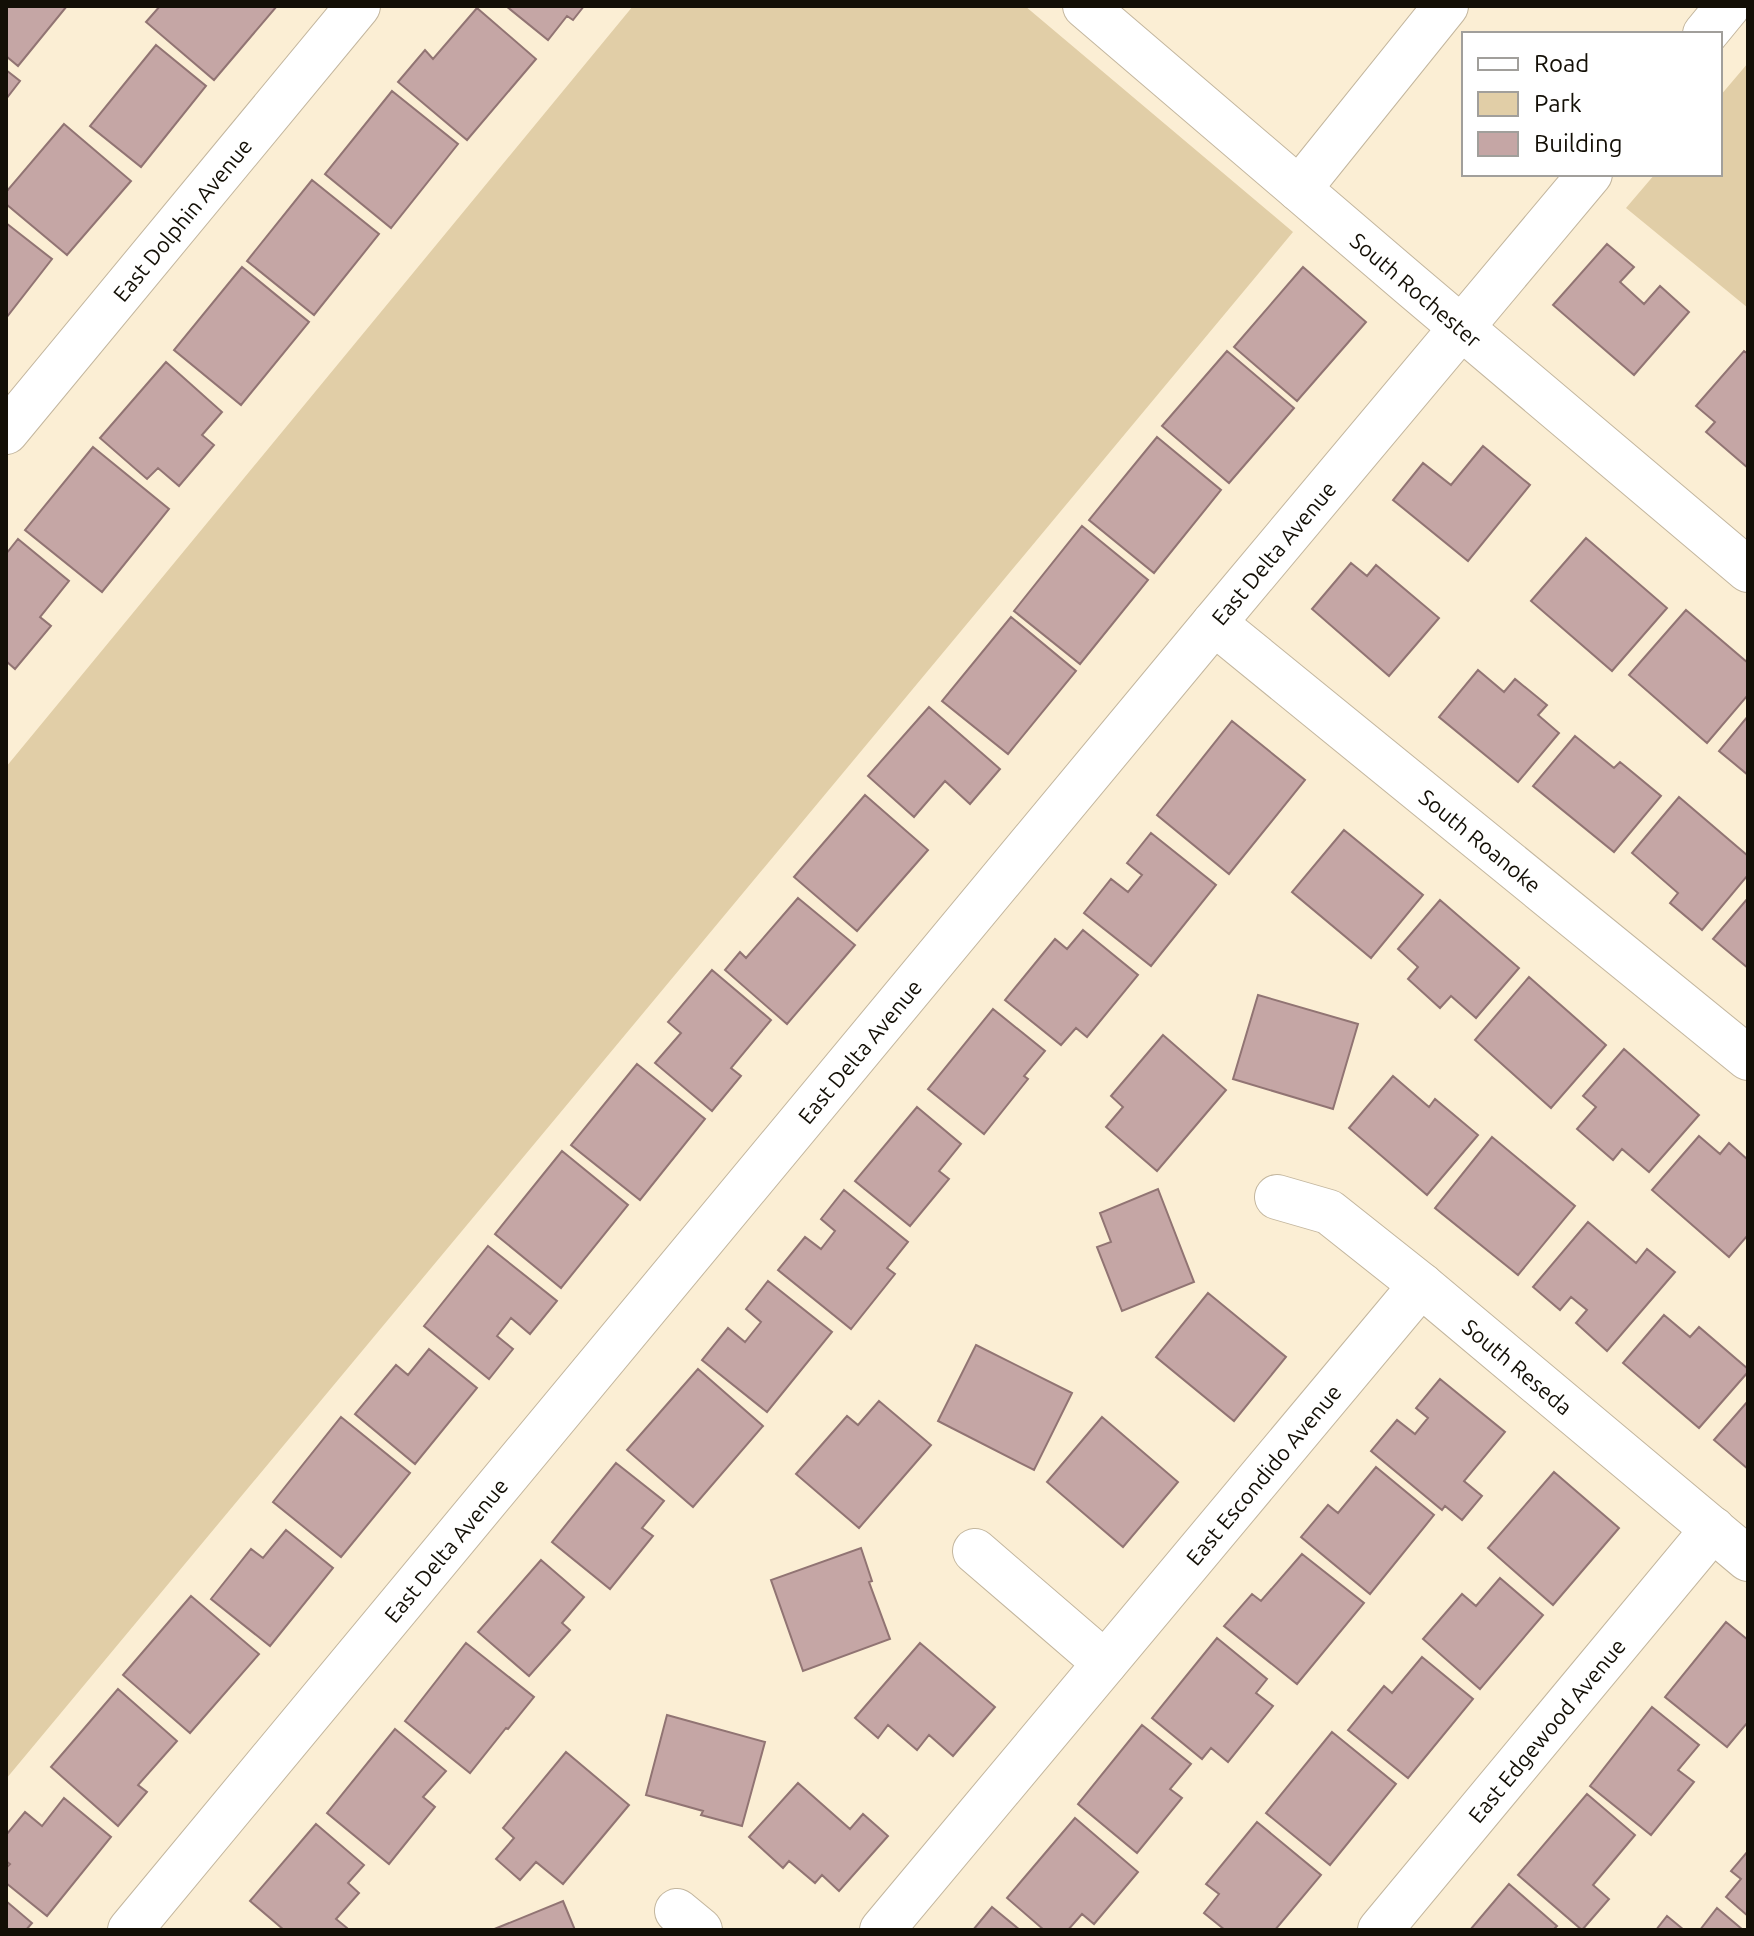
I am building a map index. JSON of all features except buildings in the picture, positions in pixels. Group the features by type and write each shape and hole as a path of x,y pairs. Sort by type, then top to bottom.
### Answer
{"street":[{"name":"East Dolphin Avenue","path":"6,432 358,6"},
{"path":"1299,189 1446,6"},
{"path":"1707,32 1728,6"},
{"name":"South Rochester","path":"1106,12 1299,189 1748,570"},
{"name":"East Delta Avenue","path":"130,1930 1588,176"},
{"name":"South Roanoke","path":"1214,623 1748,1058"},
{"name":"South Reseda","path":"1277,1197 1329,1212 1421,1285 1748,1559"},
{"name":"East Escondido Avenue","path":"882,1930 1421,1285"},
{"name":"East Edgewood Avenue","path":"1380,1930 1713,1529"},
{"path":"975,1551 1105,1663"}],"green space":[{"path":"633,6 1025,6 1293,232 6,1779 6,767"},
{"path":"1748,63 1748,308 1626,208 1653,176 1722,176 1722,94"}]}
